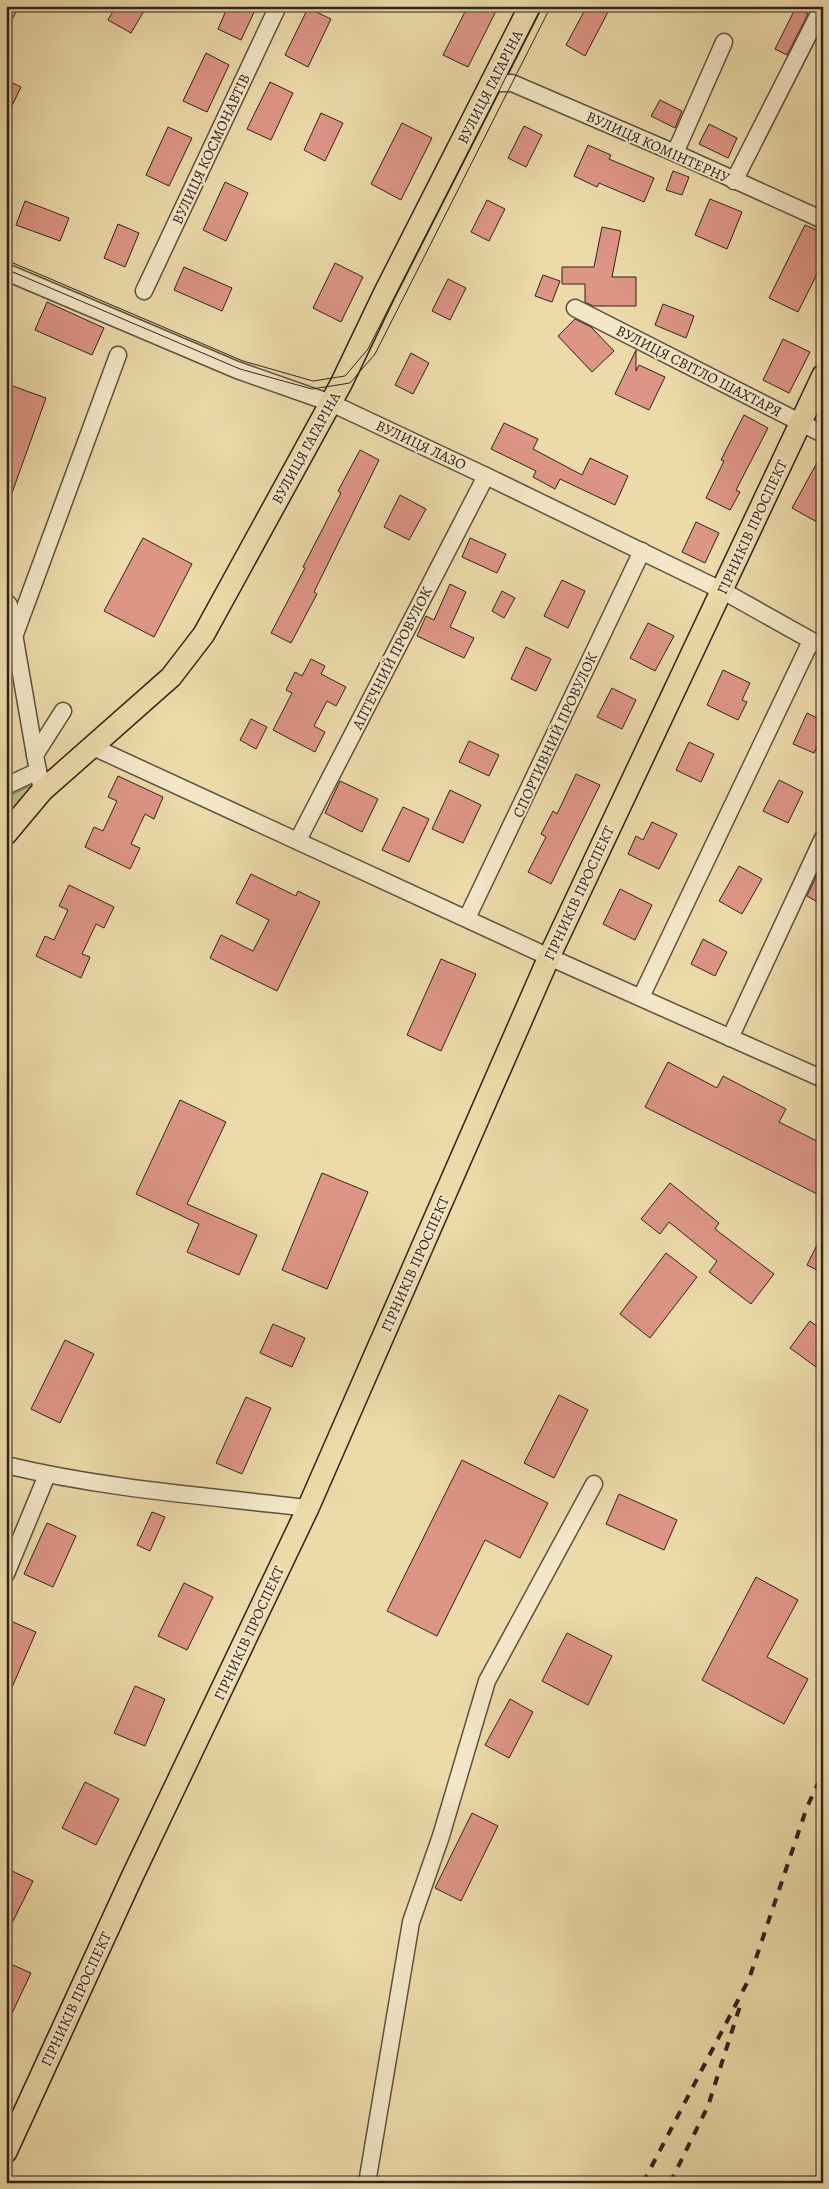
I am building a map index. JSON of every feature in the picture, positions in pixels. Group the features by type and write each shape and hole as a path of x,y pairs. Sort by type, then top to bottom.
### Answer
{"main road":[{"name":"ВУЛИЦЯ ГАГАРІНА","path":"6,834 38,773 92,746 171,677 204,634 330,403 530,6"},
{"name":"ГІРНИКІВ ПРОСПЕКТ","path":"6,2152 132,1877 308,1508 549,957 823,375"}],"street":[{"path":"6,12 9,6"},
{"name":"ВУЛИЦЯ КОСМОНАВТІВ","path":"144,292 278,6"},
{"path":"734,181 822,6"},
{"path":"675,153 724,42"},
{"name":"ВУЛИЦЯ КОМІНТЕРНУ","path":"492,83 512,83 675,153 823,220"},
{"name":"ВУЛИЦЯ ЛАЗО","path":"6,272 237,370 330,403 642,551 722,591 817,644"},
{"name":"ВУЛИЦЯ СВІТЛО ШАХТАРЯ","path":"575,308 823,434"},
{"path":"14,637 118,355"},
{"name":"АПТЕЧНИЙ ПРОВУЛОК","path":"298,840 486,476"},
{"name":"СПОРТИВНИЙ ПРОВУЛОК","path":"467,918 642,551"},
{"path":"6,602 9,605 38,773"},
{"path":"641,997 817,644"},
{"path":"6,786 38,773 63,710"},
{"path":"92,746 549,957 823,1079"},
{"path":"730,1038 823,838"},
{"path":"6,1465 47,1475 308,1508"},
{"path":"6,1574 47,1475"},
{"path":"368,2183 411,1922 441,1836 488,1681 594,1484"}],"green space":[{"path":"30,786 31,789 6,817 6,797"}],"building":[{"path":"116,6 147,6 131,33 108,20"},
{"path":"228,6 257,6 241,40 218,29"},
{"path":"468,6 487,6 496,11 468,67 443,55"},
{"path":"587,6 601,6 609,10 585,56 566,45"},
{"path":"796,7 808,14 787,55 775,49"},
{"path":"308,8 331,19 308,67 285,55"},
{"path":"206,53 229,65 207,112 183,101"},
{"path":"6,80 21,87 6,118"},
{"path":"270,82 293,93 271,140 247,129"},
{"path":"660,100 682,111 675,128 651,116"},
{"path":"321,113 343,123 325,161 304,150"},
{"path":"402,123 432,138 401,200 371,184"},
{"path":"709,124 737,138 728,158 699,144"},
{"path":"524,126 542,135 526,167 508,158"},
{"path":"168,127 192,138 169,186 146,175"},
{"path":"588,145 611,155 609,159 654,178 644,202 599,183 597,187 574,176"},
{"path":"673,171 689,177 682,195 666,190"},
{"path":"225,182 248,193 226,241 203,230"},
{"path":"710,199 742,212 727,249 695,235"},
{"path":"487,200 505,209 489,241 471,232"},
{"path":"25,201 69,218 60,241 16,225"},
{"path":"118,224 139,233 125,267 104,258"},
{"path":"805,225 823,233 823,262 798,312 769,298"},
{"path":"602,227 621,231 612,277 636,277 636,306 593,306 585,302 585,284 562,284 562,267 594,267"},
{"path":"335,263 363,277 341,322 313,308"},
{"path":"184,267 232,288 222,311 174,290"},
{"path":"543,275 560,281 552,302 535,296"},
{"path":"448,279 466,288 450,320 432,311"},
{"path":"47,302 104,328 92,355 35,330"},
{"path":"663,304 694,316 686,338 655,325"},
{"path":"575,319 591,327 614,351 592,372 558,336"},
{"path":"783,339 810,352 789,393 763,380"},
{"path":"636,350 636,371 639,365 665,377 649,410 615,394"},
{"path":"411,353 429,363 413,394 395,385"},
{"path":"10,385 46,398 8,504 6,395"},
{"path":"744,415 768,428 736,490 740,492 730,510 706,498 724,461 721,460"},
{"path":"504,423 538,439 533,449 582,475 590,458 628,476 615,505 560,479 555,489 533,477 536,471 491,449"},
{"path":"360,450 379,460 314,592 317,594 291,643 271,633 305,568 303,567 341,493 338,491"},
{"path":"823,452 823,512 817,522 792,508"},
{"path":"400,495 426,509 409,540 384,527"},
{"path":"696,522 719,533 705,563 682,552"},
{"path":"143,538 192,564 154,637 104,611"},
{"path":"470,538 506,554 497,573 462,557"},
{"path":"562,580 585,591 568,628 544,616"},
{"path":"450,584 466,592 450,627 474,638 464,658 417,636 426,616 434,620"},
{"path":"502,591 515,598 504,618 492,611"},
{"path":"648,623 674,636 655,671 630,658"},
{"path":"526,647 551,659 536,691 511,679"},
{"path":"311,659 325,666 321,674 346,687 336,706 327,701 314,726 325,732 315,752 273,730 292,693 286,690 295,672 302,676"},
{"path":"723,670 750,683 742,700 747,702 738,720 707,705"},
{"path":"612,688 636,700 622,729 597,717"},
{"path":"807,713 823,721 823,734 814,753 793,744"},
{"path":"251,719 267,727 256,749 240,740"},
{"path":"469,741 499,755 489,776 459,762"},
{"path":"689,742 714,754 701,782 676,770"},
{"path":"576,774 600,785 551,884 528,872 546,837 541,834 553,811 557,814"},
{"path":"118,776 163,797 154,819 145,814 131,844 140,848 130,869 85,847 94,827 103,831 117,801 108,797"},
{"path":"779,780 803,792 788,823 763,811"},
{"path":"340,781 378,799 362,832 325,813"},
{"path":"450,790 481,805 463,843 432,829"},
{"path":"403,807 429,819 409,862 382,850"},
{"path":"652,822 677,834 659,869 628,854 636,836 643,840"},
{"path":"823,862 823,905 807,896"},
{"path":"739,866 762,879 742,914 719,901"},
{"path":"251,874 296,896 298,891 320,902 277,991 210,958 221,935 253,951 269,920 236,903"},
{"path":"69,885 114,907 104,928 96,924 82,954 90,957 81,978 36,956 45,936 54,940 68,910 59,906"},
{"path":"620,889 652,905 635,940 603,924"},
{"path":"703,939 727,952 715,976 691,964"},
{"path":"441,959 476,974 441,1051 407,1035"},
{"path":"668,1062 717,1088 723,1076 786,1109 779,1122 823,1144 823,1197 645,1107"},
{"path":"180,1100 226,1122 187,1204 257,1235 239,1275 187,1252 199,1224 136,1194"},
{"path":"322,1173 368,1192 327,1289 282,1270"},
{"path":"670,1183 719,1223 715,1229 774,1274 751,1304 709,1272 717,1261 669,1222 660,1234 641,1219"},
{"path":"823,1233 823,1273 807,1265"},
{"path":"666,1253 697,1277 650,1338 620,1314"},
{"path":"810,1321 823,1331 823,1372 790,1348"},
{"path":"273,1324 305,1338 292,1367 260,1353"},
{"path":"65,1340 94,1354 60,1423 31,1409"},
{"path":"559,1395 588,1410 554,1478 524,1463"},
{"path":"246,1397 271,1408 242,1474 216,1463"},
{"path":"462,1460 548,1503 520,1558 485,1540 437,1636 387,1611"},
{"path":"619,1494 677,1520 664,1550 606,1524"},
{"path":"152,1512 165,1517 150,1551 137,1545"},
{"path":"47,1523 76,1536 53,1587 24,1574"},
{"path":"756,1577 798,1600 767,1657 808,1679 784,1724 702,1680"},
{"path":"184,1583 213,1597 187,1650 158,1636"},
{"path":"6,1619 36,1632 6,1701"},
{"path":"567,1633 612,1656 588,1705 542,1681"},
{"path":"135,1686 165,1699 145,1746 114,1733"},
{"path":"510,1699 533,1712 509,1758 485,1745"},
{"path":"85,1782 119,1799 96,1845 62,1828"},
{"path":"472,1813 498,1826 461,1901 435,1888"},
{"path":"10,1870 33,1881 6,1935 6,1877"},
{"path":"6,1962 31,1973 6,2026"}],"tram line":[{"path":"6,260 243,361 313,381 345,376 368,349 542,6"},
{"path":"6,269 240,369 312,389 350,383 375,354 551,6"}],"railway":[{"path":"643,2183 749,1979 807,1807 823,1773"},
{"path":"670,2183 708,2106 740,2006"}]}
